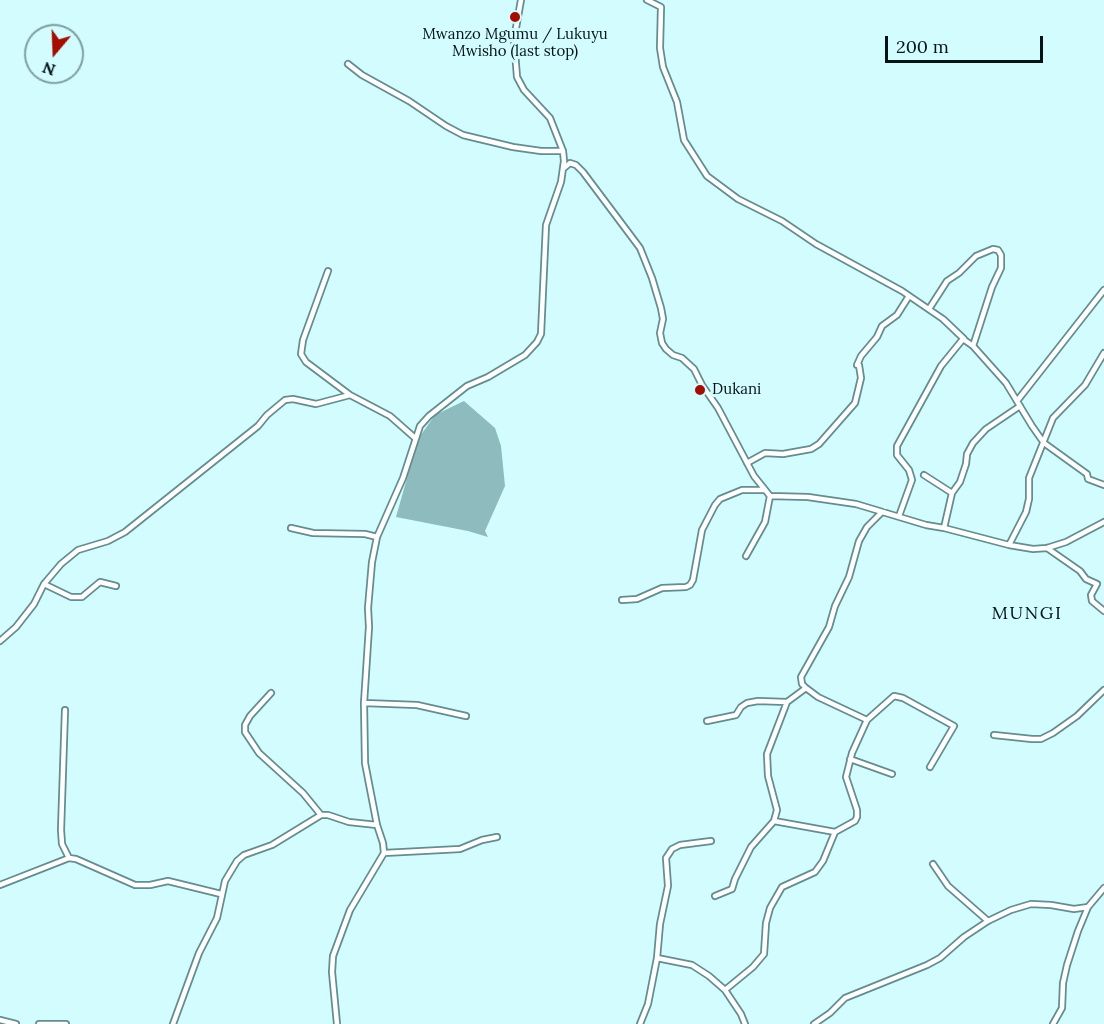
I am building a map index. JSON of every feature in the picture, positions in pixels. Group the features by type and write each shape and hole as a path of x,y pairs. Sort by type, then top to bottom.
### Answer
{"street":[{"path":"337,1024 332,972 333,956 350,910 384,852 365,763 364,703 368,608 376,537 403,478 420,426 463,388 507,368 525,355 541,334 546,225 564,168 563,151 550,118 524,90 517,77 514,39 521,0"},
{"path":"647,0 661,7 660,48 663,67 678,102 684,140 706,176 738,199 782,221 816,244 909,296 950,325 996,370 1044,443 1087,474 1088,479 1104,485"},
{"path":"348,64 368,79 409,101 463,135 541,152 563,151"},
{"path":"564,168 570,163 583,172 639,249 652,278 661,308 662,343 673,355 682,358 694,369 747,463 770,496 808,497 856,504 926,525 1033,549 1047,548 1077,538 1104,522"},
{"path":"929,309 947,281 976,256 993,249 998,250 1001,255 1000,268 973,346"},
{"path":"328,271 303,339 301,354 306,363 350,395 390,416 415,438"},
{"path":"944,528 952,494 960,482 967,454 973,443 986,429 1018,403 1104,290"},
{"path":"747,463 765,453 811,449 819,444 855,403 861,378 859,365 857,365 861,356 877,337 882,326 897,315 909,296"},
{"path":"899,516 912,480 909,470 897,455 897,446 946,358 964,339"},
{"path":"1009,545 1026,512 1029,499 1029,478 1053,418 1085,385 1104,353"},
{"path":"0,641 28,612 44,584 61,564 78,550 108,541 124,532 258,426 285,400 293,399 316,404 350,395"},
{"path":"924,475 952,494"},
{"path":"622,600 637,599 662,588 690,585 693,580 702,530 715,505 720,499 742,490 764,489"},
{"path":"746,556 765,522 770,496"},
{"path":"867,720 818,697 802,684 802,672 829,627 849,577 856,547 867,527 882,512"},
{"path":"291,528 313,533 365,534 376,537"},
{"path":"1047,548 1086,579 1097,584 1091,595 1092,601 1104,611"},
{"path":"44,584 71,597 82,597 100,582 116,586"},
{"path":"715,896 732,889 751,847 774,820 777,810 768,776 767,754 787,702 806,688"},
{"path":"994,735 1041,739 1077,716 1104,690"},
{"path":"271,693 250,716 245,725 245,732 259,753 303,793 321,815"},
{"path":"774,820 836,832 846,828 857,817 857,810 846,777 850,759 867,720 894,696 903,698 952,724 953,730 930,767"},
{"path":"707,721 736,715 747,703 787,702"},
{"path":"364,703 417,705 466,716"},
{"path":"65,710 61,830 62,844 69,858"},
{"path":"850,759 892,774"},
{"path":"173,1024 199,953 217,918 225,881 237,861 244,855 272,845 321,815 328,814 349,822 377,825"},
{"path":"725,990 753,967 764,954 766,923 770,908 782,887 815,872 823,861 836,832"},
{"path":"384,852 437,852 460,849 497,837"},
{"path":"640,1024 648,1004 657,958 660,924 668,886 666,858 672,849 680,845 711,841"},
{"path":"0,885 69,858 135,885 150,885 168,881 221,894"},
{"path":"933,864 948,886 988,921"},
{"path":"1053,1024 1062,1008 1063,983 1067,965 1088,907 1104,888"},
{"path":"814,1024 852,994 927,965 940,958 964,937 988,921 1011,910 1031,904 1074,909 1088,907"},
{"path":"657,958 692,964 725,990 745,1024"},
{"path":"0,1020 16,1024"},
{"path":"39,1024 66,1024"}],"shaded area":[{"path":"464,401 495,428 501,446 505,486 485,531 488,537 396,517 418,439 435,415"}],"place":[{"name":"Mwanzo Mgumu / Lukuyu Mwisho (last stop)","path":"515,17"},
{"name":"Dukani","path":"700,390"}],"district":[{"name":"MUNGI","path":"1027,614"}]}
